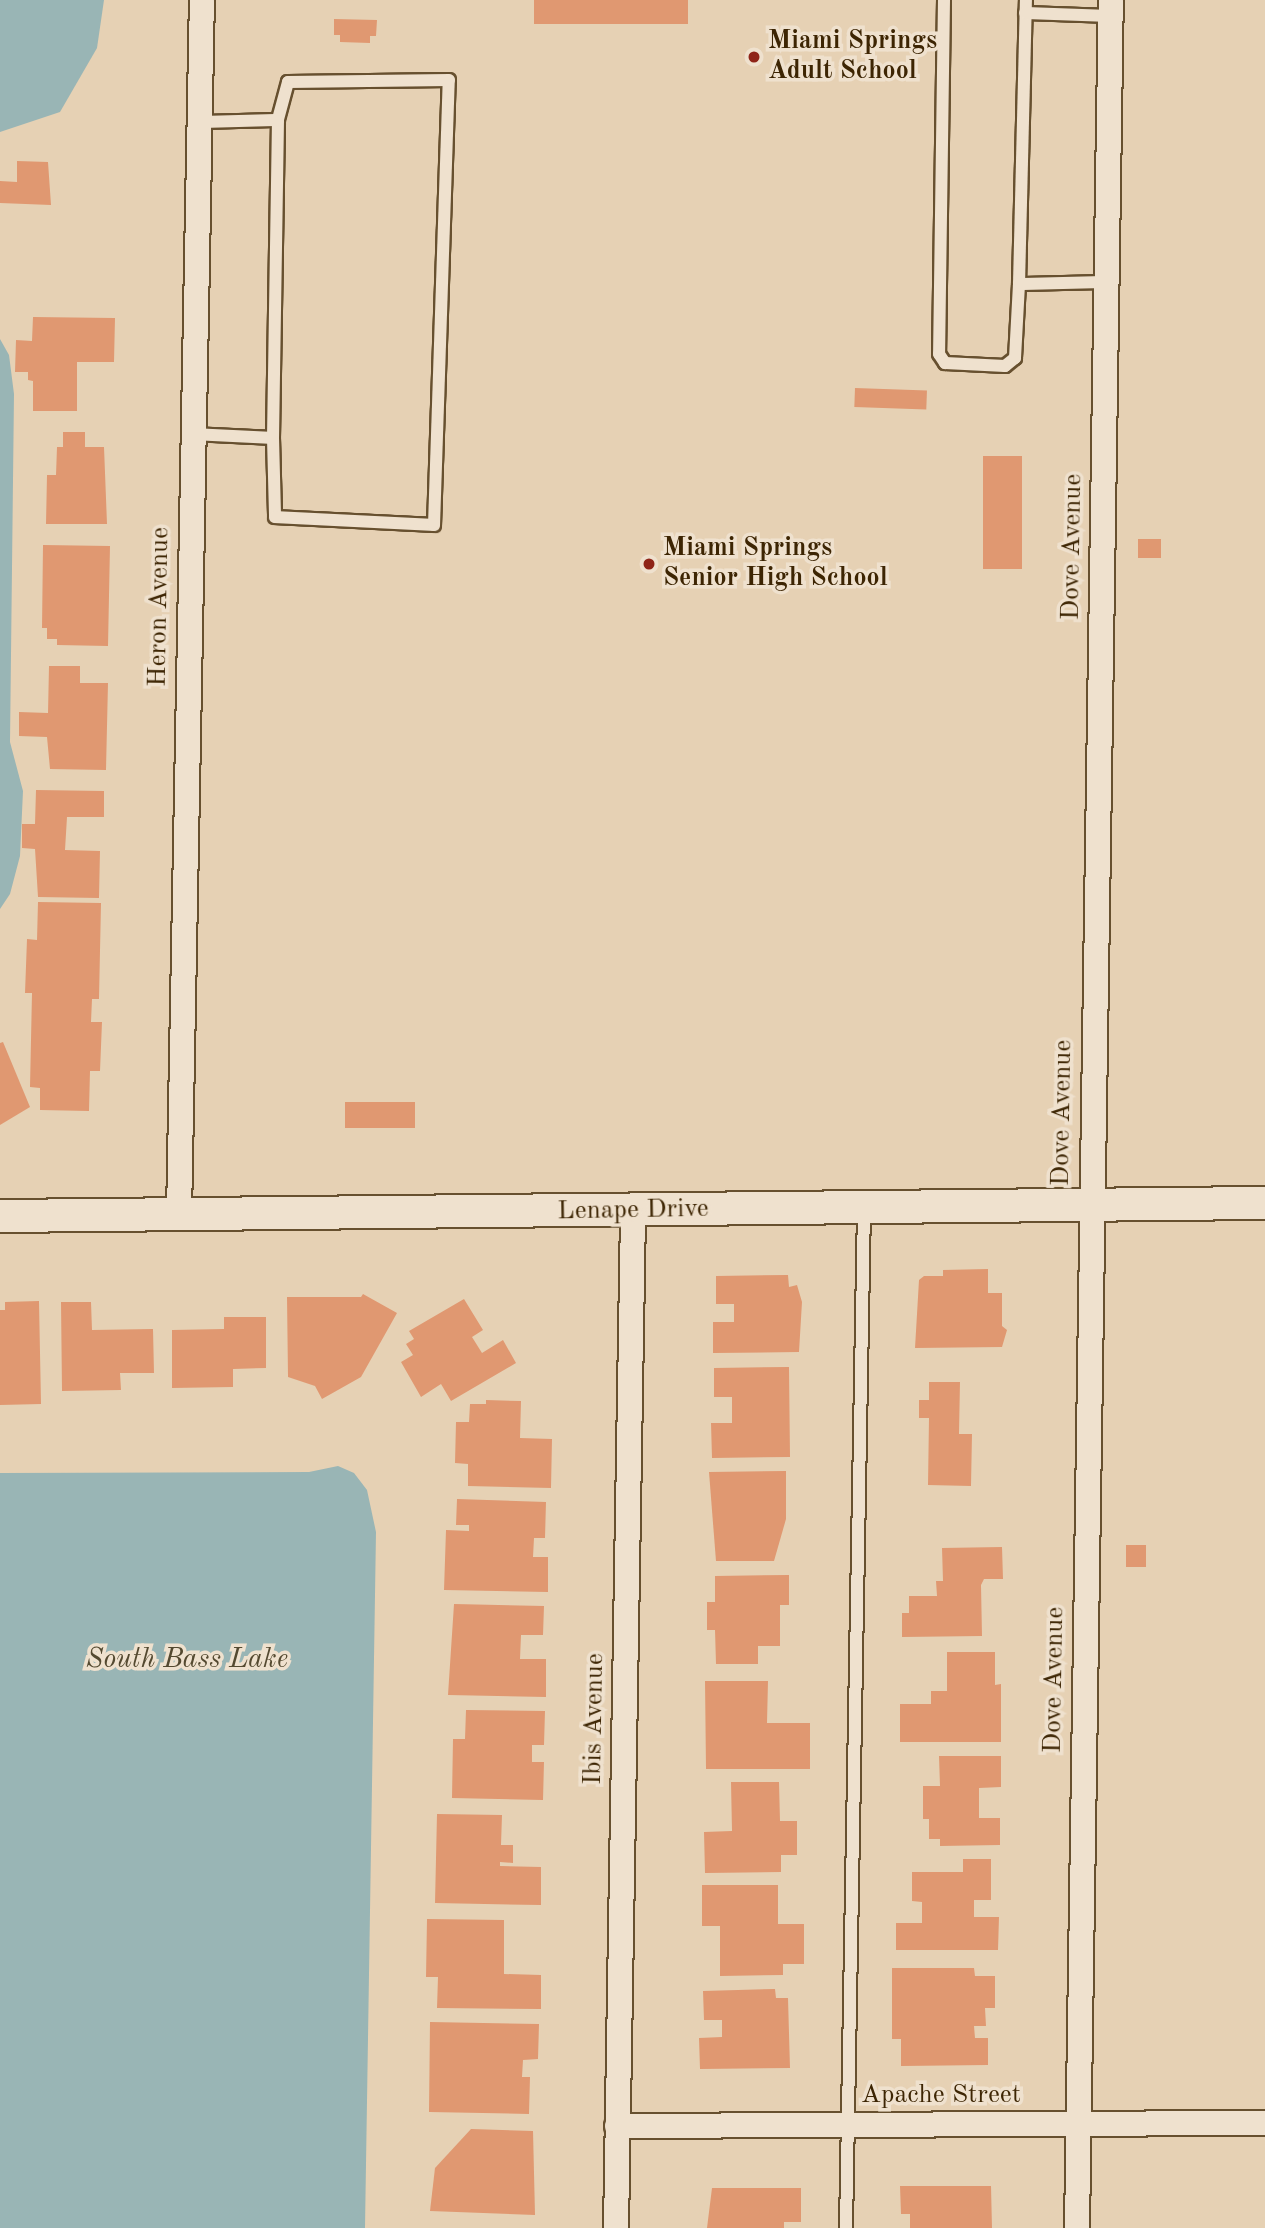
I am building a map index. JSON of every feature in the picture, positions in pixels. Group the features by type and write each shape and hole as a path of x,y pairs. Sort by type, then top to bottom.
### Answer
{"street":[{"name":"Heron Avenue","path":"179,1215 202,0"},
{"name":"Dove Avenue","path":"1077,2228 1111,8"},
{"name":"Lenape Drive","path":"0,1216 1265,1203"},
{"name":"Ibis Avenue","path":"616,2228 634,1211"},
{"name":"Apache Street","path":"617,2126 1079,2126 1265,2123"}],"lane":[{"path":"944,0 939,354 945,363 1010,364 1015,358 1020,284 1025,6 1111,8"},
{"path":"449,80 434,525 275,517 272,438 278,120 288,82 449,80"},
{"path":"199,122 278,120"},
{"path":"1020,284 1107,282"},
{"path":"193,433 272,438"},
{"path":"846,2228 864,1208"}],"water":[{"path":"0,0 104,0 97,48 60,112 0,132"},
{"path":"0,339 9,355 14,394 10,742 23,791 20,856 10,894 0,909"},
{"name":"South Bass Lake","path":"338,1466 354,1473 367,1490 376,1532 365,2228 0,2228 0,1473 309,1472"}],"building":[{"path":"534,0 688,0 688,24 534,24"},
{"path":"334,19 377,20 376,36 370,36 370,43 340,42 340,35 334,35"},
{"path":"17,161 48,162 51,205 0,203 0,181 17,182"},
{"path":"33,317 115,318 114,362 77,362 77,411 33,411 33,381 28,380 28,372 15,372 16,340 32,341"},
{"path":"855,388 927,391 926,410 854,407"},
{"path":"63,432 85,432 85,447 104,447 107,524 46,524 47,475 56,475 57,447 63,447"},
{"path":"983,456 1022,456 1022,569 983,569"},
{"path":"1138,539 1161,539 1161,558 1138,558"},
{"path":"43,545 110,546 108,646 57,645 57,639 47,639 47,628 42,628"},
{"path":"49,666 80,666 80,683 108,683 106,770 50,769 47,737 19,736 19,712 48,713"},
{"path":"36,790 104,791 104,817 67,817 65,850 100,851 99,898 38,897 35,849 22,848 22,824 35,824"},
{"path":"38,902 101,903 99,999 92,999 91,1022 102,1022 100,1071 90,1071 89,1111 40,1110 40,1088 30,1087 32,993 25,993 27,939 37,940"},
{"path":"3,1042 30,1107 0,1125 0,1043"},
{"path":"345,1102 415,1102 415,1128 345,1128"},
{"path":"988,1269 988,1293 1002,1293 1002,1326 1007,1330 1002,1347 915,1348 919,1280 924,1276 943,1276 943,1270"},
{"path":"788,1275 789,1287 797,1285 802,1302 799,1352 713,1353 713,1322 734,1322 734,1304 716,1304 716,1276"},
{"path":"363,1294 397,1313 361,1377 322,1399 315,1386 288,1377 287,1297 361,1297"},
{"path":"464,1299 483,1330 472,1337 482,1353 503,1340 516,1363 451,1401 441,1384 421,1397 401,1362 413,1355 406,1344 414,1339 409,1331"},
{"path":"39,1301 41,1404 0,1405 0,1310 5,1310 5,1302"},
{"path":"61,1302 91,1302 92,1330 153,1329 154,1373 120,1373 121,1390 62,1391"},
{"path":"224,1317 266,1317 266,1368 233,1369 233,1387 172,1388 172,1330 224,1329"},
{"path":"789,1367 790,1457 712,1458 711,1423 732,1423 732,1397 714,1397 714,1368"},
{"path":"929,1382 960,1382 959,1434 972,1434 971,1486 928,1485 929,1418 919,1418 919,1400 929,1400"},
{"path":"486,1400 521,1401 520,1438 552,1439 551,1488 468,1486 468,1464 455,1463 456,1422 469,1422 470,1404 486,1404"},
{"path":"786,1471 786,1519 774,1561 716,1561 709,1472"},
{"path":"457,1499 546,1502 545,1538 534,1538 533,1557 548,1557 548,1592 444,1590 446,1530 469,1531 469,1525 456,1525"},
{"path":"1126,1545 1146,1545 1146,1567 1126,1567"},
{"path":"1002,1547 1003,1579 984,1579 981,1585 982,1636 902,1637 902,1613 909,1613 909,1596 937,1596 936,1581 943,1581 942,1548"},
{"path":"789,1575 789,1605 780,1605 780,1646 758,1646 758,1664 716,1664 715,1630 707,1630 707,1602 715,1602 715,1576"},
{"path":"454,1604 544,1606 543,1635 521,1635 520,1659 546,1659 546,1697 448,1695"},
{"path":"947,1652 995,1652 995,1685 1001,1684 1001,1742 900,1742 900,1704 931,1704 931,1691 947,1691"},
{"path":"705,1681 768,1681 767,1723 810,1723 810,1769 706,1769"},
{"path":"466,1710 545,1711 544,1745 532,1745 532,1762 544,1762 543,1800 452,1798 453,1739 465,1739"},
{"path":"939,1756 1001,1756 1001,1787 979,1788 979,1818 1000,1818 1000,1845 940,1846 940,1839 929,1839 929,1819 923,1819 923,1786 940,1786"},
{"path":"731,1782 779,1782 780,1821 797,1821 797,1855 781,1855 781,1872 705,1873 704,1832 732,1831"},
{"path":"437,1814 502,1815 501,1845 513,1845 513,1863 500,1862 500,1866 541,1867 541,1905 435,1903"},
{"path":"963,1859 991,1859 991,1900 974,1900 974,1917 999,1917 998,1950 896,1950 896,1923 922,1923 922,1902 912,1901 912,1872 963,1872"},
{"path":"702,1885 778,1885 778,1924 804,1924 804,1964 783,1964 783,1975 720,1976 720,1926 702,1926"},
{"path":"427,1919 504,1920 504,1974 541,1975 541,2009 437,2008 438,1977 426,1977"},
{"path":"892,1968 974,1968 975,1976 995,1976 995,2008 985,2008 986,2026 974,2026 975,2038 988,2038 988,2065 901,2066 901,2039 892,2039"},
{"path":"775,1989 776,1998 788,1998 790,2068 700,2069 699,2038 722,2037 722,2020 704,2020 703,1991"},
{"path":"430,2022 539,2024 538,2059 523,2060 522,2077 530,2077 529,2114 429,2112"},
{"path":"471,2129 533,2131 535,2215 430,2211 435,2168"},
{"path":"900,2186 991,2186 992,2228 910,2228 910,2214 901,2214"},
{"path":"712,2188 801,2188 801,2222 784,2222 784,2228 707,2228"}],"place":[{"name":"Miami Springs Adult School","path":"754,57"},
{"name":"Miami Springs Senior High School","path":"649,564"}]}
